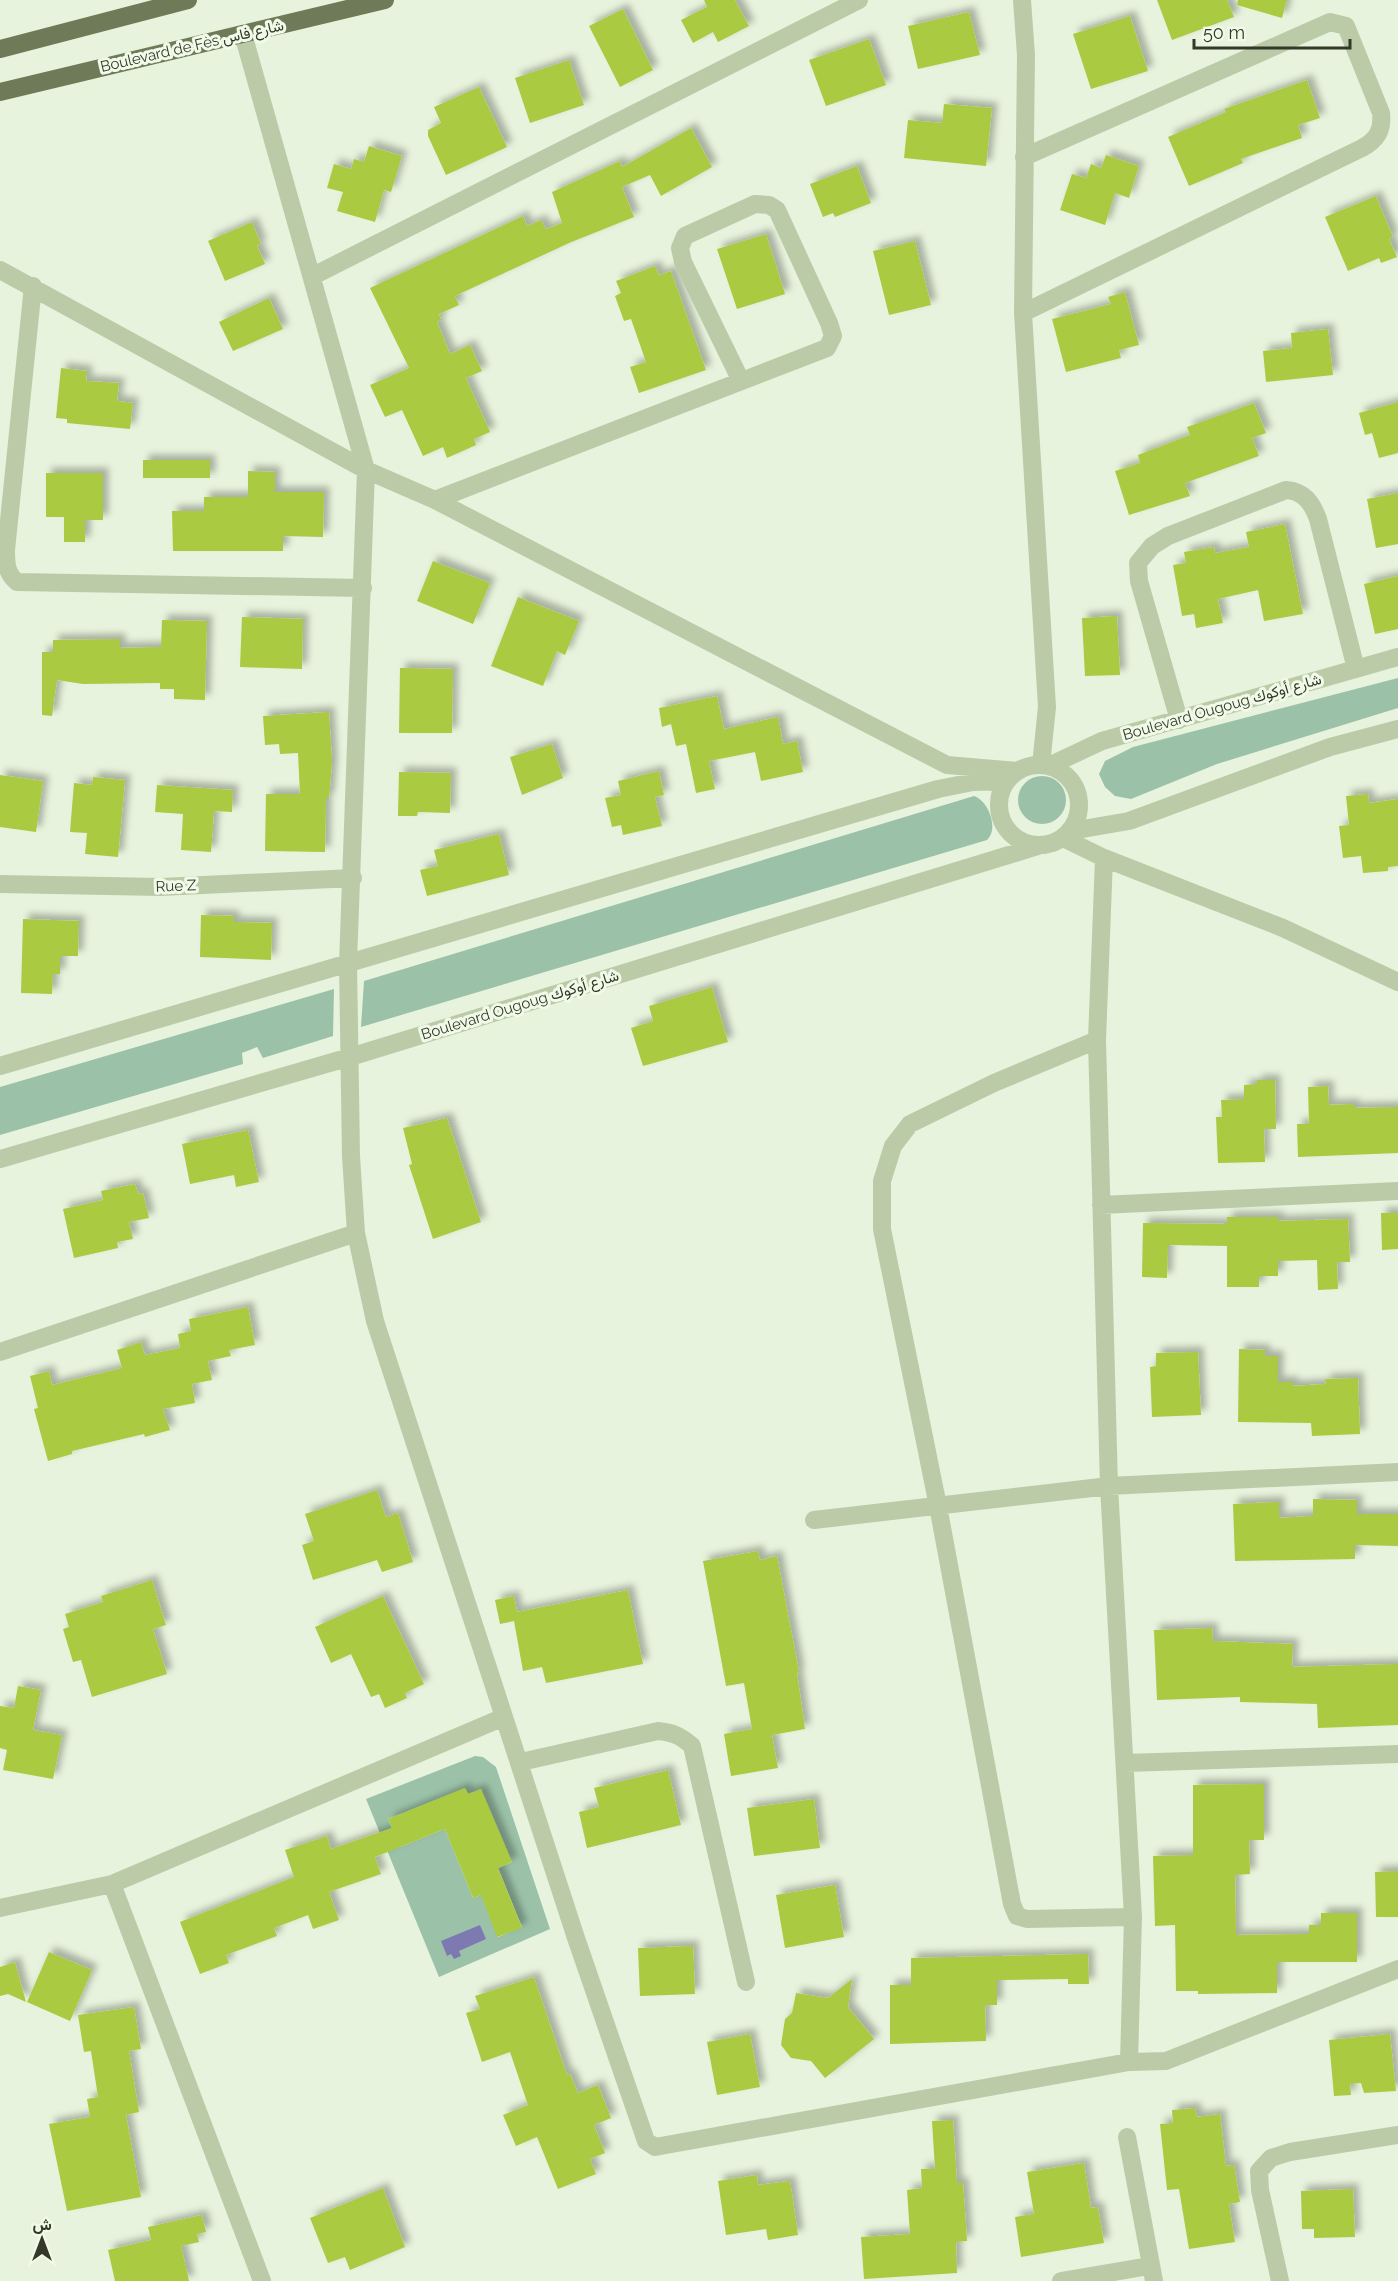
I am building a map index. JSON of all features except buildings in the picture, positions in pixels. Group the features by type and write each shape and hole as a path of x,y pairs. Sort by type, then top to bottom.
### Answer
{"main road":[{"path":"0,49 188,0"},
{"name":"Boulevard de Fès شارع فاس","path":"0,92 385,0"}],"street":[{"path":"314,276 860,0"},
{"path":"1022,0 1026,55 1023,313 1047,707 1045,765"},
{"path":"1023,313 1373,142 1379,133 1381,113 1346,26 1329,22 1024,157"},
{"path":"243,34 314,276 366,470 353,878 348,963 351,1156 357,1233 375,1321 576,1938 646,2141 656,2148 1129,2062 1166,2061 1398,1969"},
{"path":"435,500 827,348 832,336 829,323 777,210 769,205 755,204 684,236 680,248 683,262 741,381"},
{"path":"0,270 366,470 435,500 947,765 1012,776"},
{"path":"33,286 6,550 6,567 12,578 17,582 363,588"},
{"path":"1179,720 1139,581 1138,563 1152,546 1168,536 1286,490 1297,491 1307,499 1318,519 1356,669"},
{"name":"Boulevard Ougoug شارع أوكوك","path":"1045,765 1102,741 1398,657"},
{"path":"1012,776 999,801 1003,823 1017,839 1038,846 1051,844 1067,834 1129,821 1329,747 1398,729"},
{"path":"0,1066 938,789 1012,776 1045,765 1067,776 1078,792 1079,813 1067,834"},
{"path":"1067,834 1104,858 1283,928 1398,982"},
{"name":"Boulevard Ougoug شارع أوكوك","path":"0,1158 350,1058 1038,846"},
{"path":"1104,858 1097,1040 1109,1486 1133,1917 1129,2062"},
{"name":"Rue Z","path":"0,884 161,887 353,878"},
{"path":"1097,1040 994,1083 910,1124 893,1146 882,1181 882,1229 938,1506 1008,1889 1017,1916 1027,1919 1133,1917"},
{"path":"1101,1205 1398,1191"},
{"path":"0,1353 357,1233"},
{"path":"814,1520 1109,1486 1398,1472"},
{"path":"0,1908 112,1884 504,1717"},
{"path":"520,1762 658,1731 677,1735 692,1746 746,1982"},
{"path":"1126,1763 1398,1754"},
{"path":"112,1884 262,2281"},
{"path":"1280,2281 1258,2171 1271,2158 1290,2152 1398,2134"},
{"path":"1061,2281 1151,2273 1127,2137"}],"green space":[{"path":"1398,678 1398,708 1217,764 1131,799 1115,796 1105,787 1099,774 1105,761 1133,747"},
{"path":"1042,776 1059,783 1066,800 1059,817 1042,824 1025,817 1018,800 1025,783"},
{"path":"974,796 984,803 991,816 991,835 987,840 361,1027 364,981"},
{"path":"334,989 333,1036 263,1058 257,1047 242,1053 243,1064 0,1135 0,1087"},
{"path":"475,1756 483,1757 496,1767 550,1929 439,1977 366,1799","holes":["465,1789 512,1862 498,1868 522,1927 498,1937 486,1893 473,1898 445,1829 400,1847 388,1819"]}],"shaded area":[{"path":"480,1925 486,1939 459,1951 461,1956 454,1959 451,1954 447,1956 441,1941"}]}
